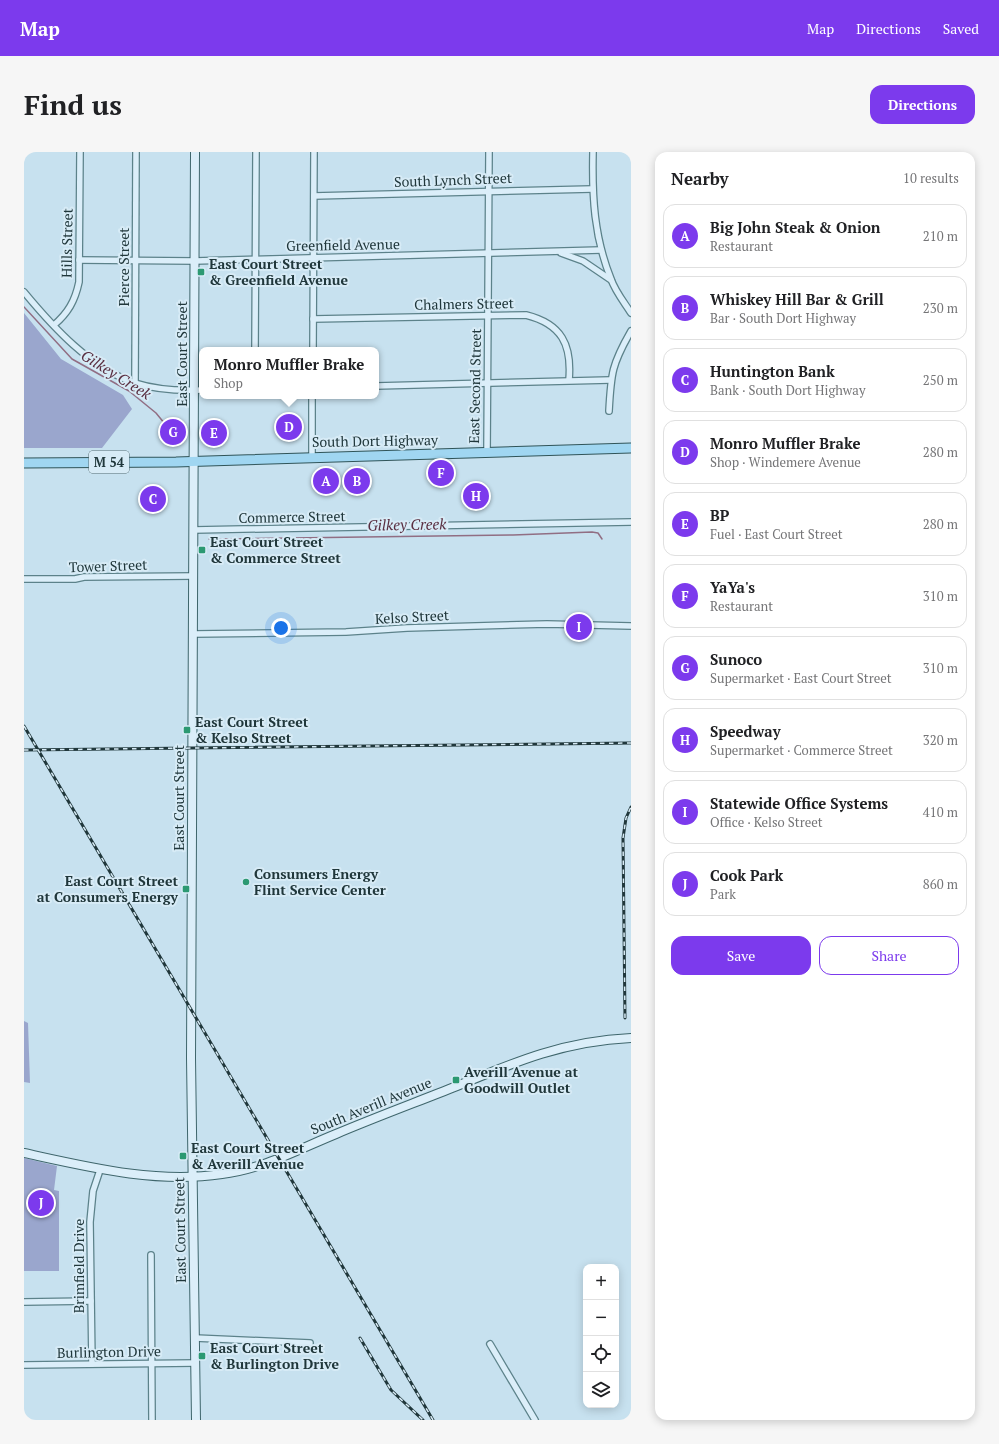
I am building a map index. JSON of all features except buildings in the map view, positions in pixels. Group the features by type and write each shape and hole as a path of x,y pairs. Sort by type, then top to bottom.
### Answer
{"main road":[{"name":"South Dort Highway","path":"24,463 194,461 631,448"}],"street":[{"name":"Hills Street","path":"54,325 66,315 76,297 79,282 80,152"},
{"name":"Pierce Street","path":"135,382 136,152"},
{"name":"East Court Street","path":"195,152 195,261 198,390 194,461 191,1058 196,1420"},
{"path":"255,347 256,152"},
{"path":"313,347 314,152"},
{"name":"East Second Street","path":"487,453 489,152"},
{"path":"593,152 592,189 596,227 601,250 611,280 631,314"},
{"name":"South Lynch Street","path":"314,196 592,189"},
{"name":"Greenfield Avenue","path":"79,260 195,261 601,250"},
{"name":"Greenfield Avenue","path":"558,252 583,261 611,280"},
{"path":"24,292 54,325 97,362 118,375 135,382 161,389 198,390"},
{"name":"Chalmers Street","path":"313,319 526,315 542,319 554,328 564,340 569,354 569,380"},
{"path":"609,411 610,380 613,365 631,331"},
{"path":"379,386 610,380"},
{"path":"312,399 312,457"},
{"name":"Commerce Street","path":"194,530 631,522"},
{"name":"Tower Street","path":"24,579 193,576"},
{"name":"Kelso Street","path":"194,634 346,632 407,628 547,624 631,626"},
{"name":"South Averill Avenue","path":"24,1153 100,1170 129,1174 193,1177 230,1173 275,1160 335,1134 538,1054 577,1044 631,1038"},
{"name":"Brimfield Drive","path":"92,1364 90,1222 93,1191 100,1170"},
{"path":"150,1255 152,1420"},
{"path":"24,1302 91,1301"},
{"path":"195,1338 310,1344"},
{"path":"490,1344 535,1420"},
{"name":"Burlington Drive","path":"24,1365 195,1363"}],"shaded area":[{"path":"24,313 61,359 123,395 132,409 102,448 24,448"},
{"path":"24,1021 28,1023 30,1083 24,1082"},
{"path":"24,1158 57,1166 54,1190 59,1191 59,1271 24,1271"}],"waterway":[{"name":"Gilkey Creek","path":"24,307 72,359 129,391 156,413 165,424"},
{"name":"Gilkey Creek","path":"209,539 513,535 592,532 598,533 602,539"}],"railway":[{"path":"24,726 433,1420"},
{"path":"24,750 631,743"},
{"path":"625,1018 623,838 626,818 631,807"},
{"path":"360,1338 391,1390 423,1420"}],"place":[{"name":"East Court Street & Greenfield Avenue","path":"201,272"},
{"name":"Monro Muffler Brake","path":"289,427"},
{"name":"Sunoco","path":"173,432"},
{"name":"BP","path":"214,433"},
{"name":"YaYa's","path":"441,473"},
{"name":"Big John Steak & Onion","path":"326,481"},
{"name":"Whiskey Hill Bar & Grill","path":"357,481"},
{"name":"Speedway","path":"476,496"},
{"name":"Huntington Bank","path":"153,499"},
{"name":"East Court Street & Commerce Street","path":"202,550"},
{"name":"Statewide Office Systems","path":"579,627"},
{"name":"East Court Street & Kelso Street","path":"187,730"},
{"name":"Consumers Energy Flint Service Center","path":"246,882"},
{"name":"East Court Street at Consumers Energy","path":"186,889"},
{"name":"Averill Avenue at Goodwill Outlet","path":"456,1080"},
{"name":"East Court Street & Averill Avenue","path":"183,1156"},
{"name":"Cook Park","path":"41,1203"},
{"name":"East Court Street & Burlington Drive","path":"202,1356"}]}
